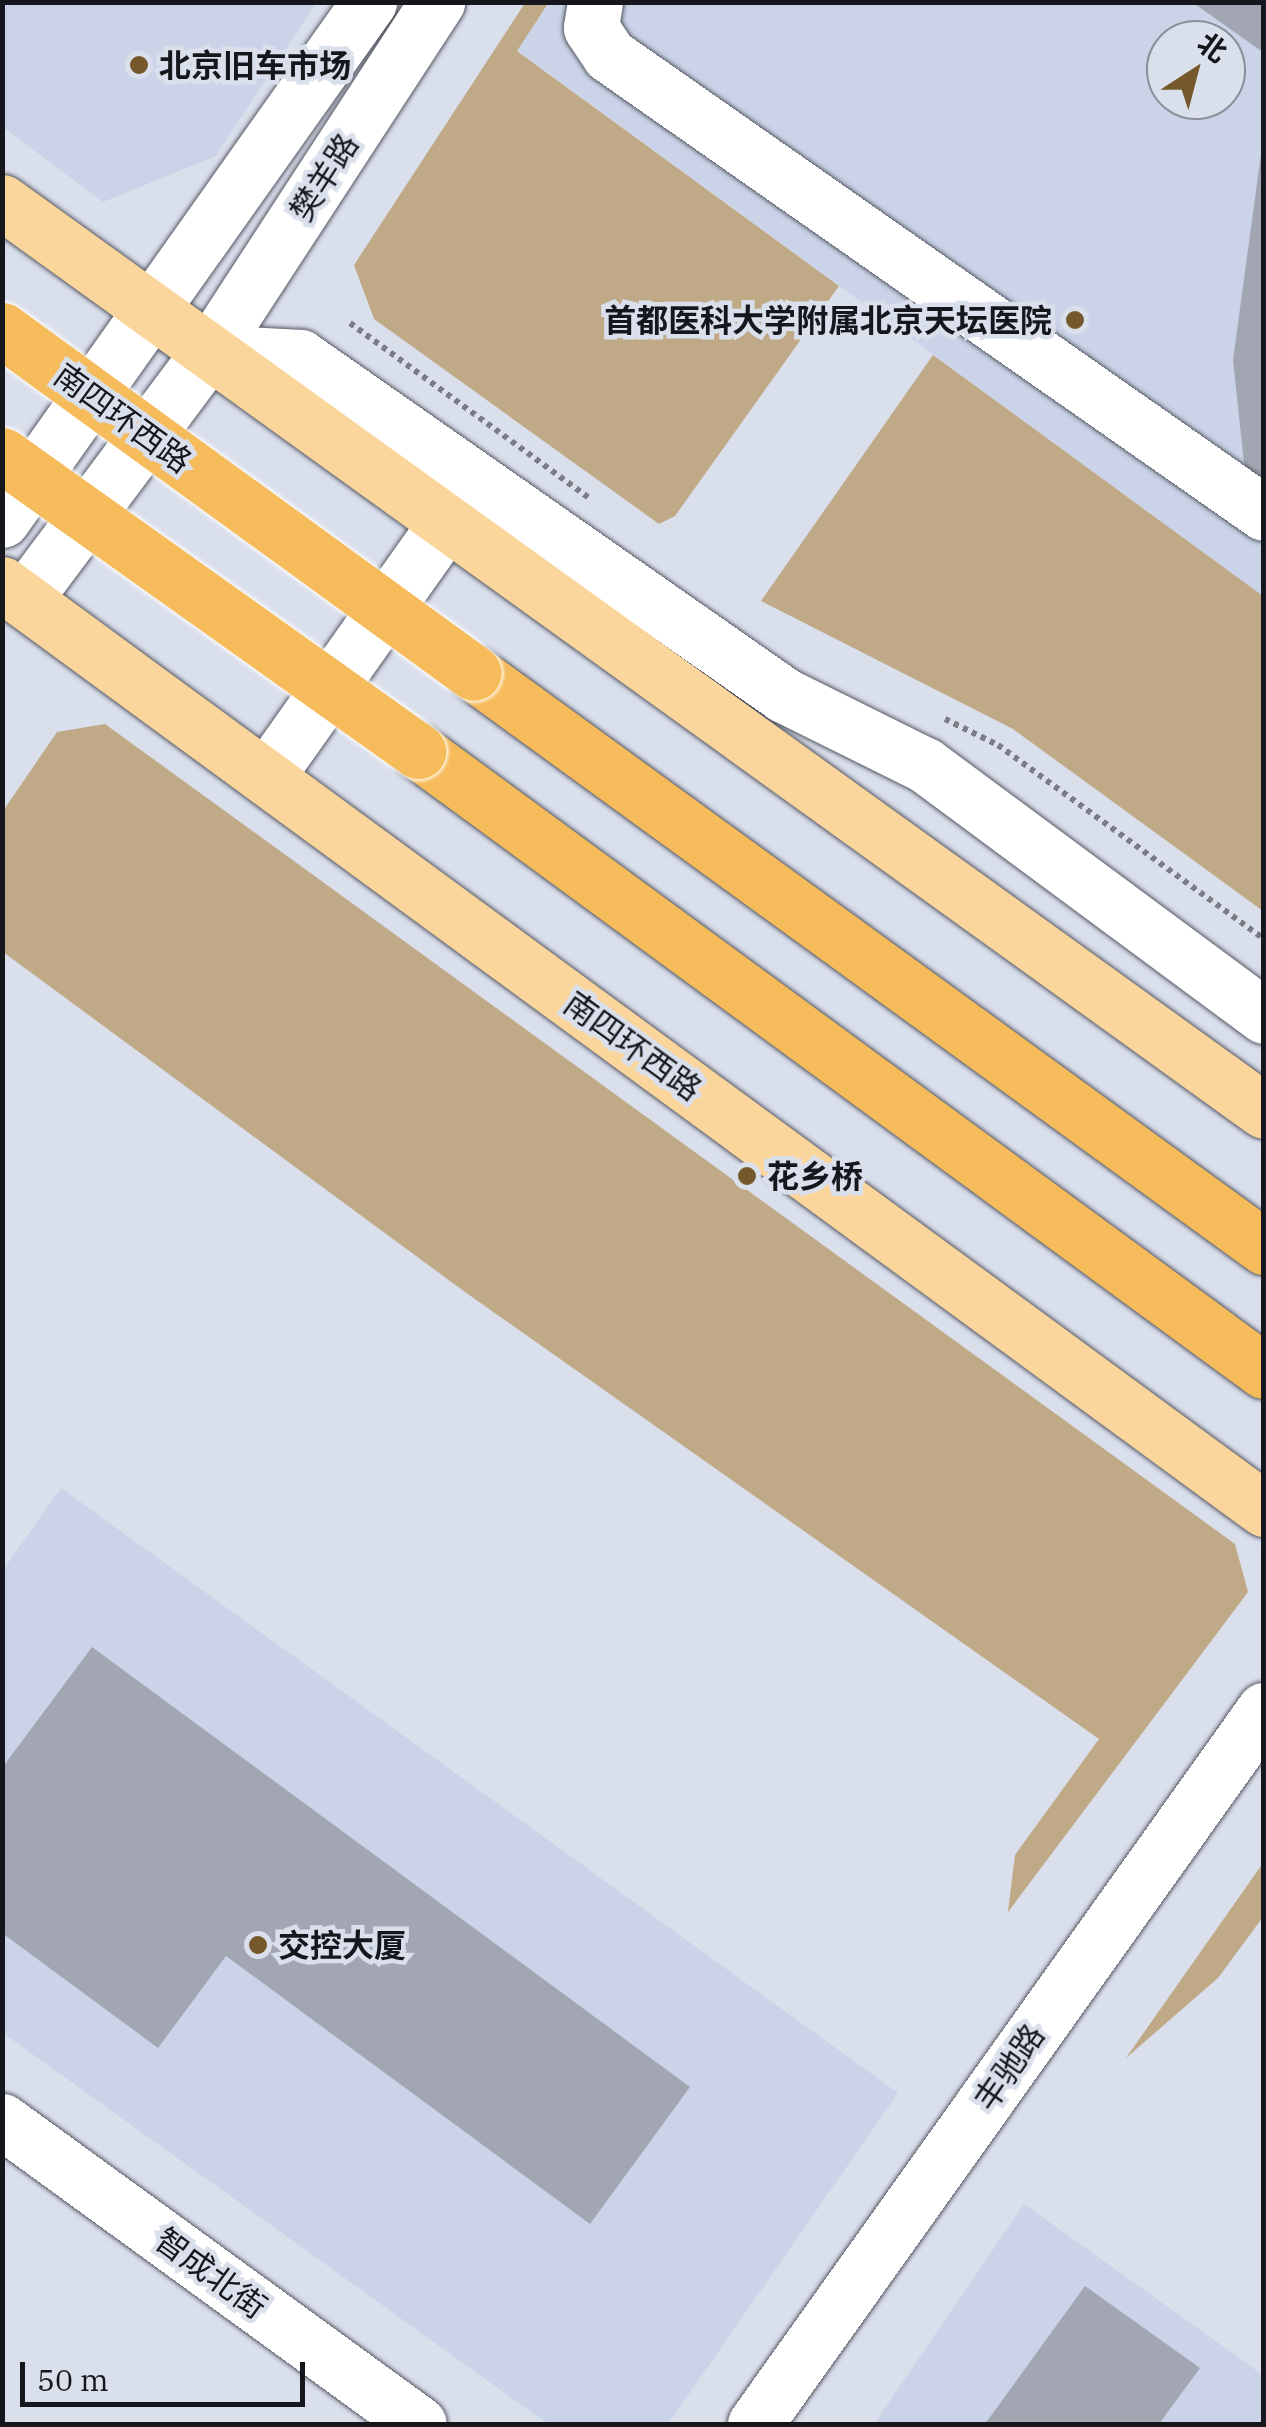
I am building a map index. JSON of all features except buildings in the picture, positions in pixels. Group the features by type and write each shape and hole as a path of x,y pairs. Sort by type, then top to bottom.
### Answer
{"highway":[{"name":"南四环西路","path":"2,330 1264,1247"},
{"path":"2,455 418,751 1264,1371"}],"main road":[{"path":"2,202 1264,1111"},
{"name":"南四环西路","path":"10,604 266,777 1264,1509"}],"street":[{"name":"樊羊路","path":"2,520 370,2"},
{"name":"樊羊路","path":"10,604 209,352 438,2"},
{"path":"596,2 591,28 609,55 1264,513"},
{"path":"209,352 300,357 784,695 925,766 1264,1016"},
{"path":"266,777 445,524"},
{"name":"丰驰路","path":"755,2424 1264,1710"},
{"name":"智成北街","path":"2,2121 418,2424"}],"path":[{"path":"350,324 606,510"},
{"path":"928,712 998,745 1264,938"}],"shaded area":[{"path":"549,2 517,51 839,286 675,516 659,524 374,319 354,265 525,3"},
{"name":"北京旧车市场","path":"2,3 316,3 216,156 103,202 3,127"},
{"name":"首都医科大学附属北京天坛医院","path":"549,3 1263,3 1263,596 517,50"},
{"path":"933,355 1263,596 1263,911 1013,729 761,601"},
{"path":"105,724 1235,1544 1248,1592 1008,1912 1015,1855 1099,1739 465,1292 3,952 3,811 57,732"},
{"path":"61,1488 898,2093 668,2424 548,2424 3,2033 3,1570"},
{"path":"1263,1863 1263,1917 1218,1978 1126,2058"},
{"path":"1024,2204 1263,2375 1263,2424 874,2424"}],"place":[{"name":"北京旧车市场","path":"139,65"},
{"name":"首都医科大学附属北京天坛医院","path":"1075,320"},
{"name":"花乡桥","path":"747,1176"},
{"name":"交控大厦","path":"258,1945"}]}
